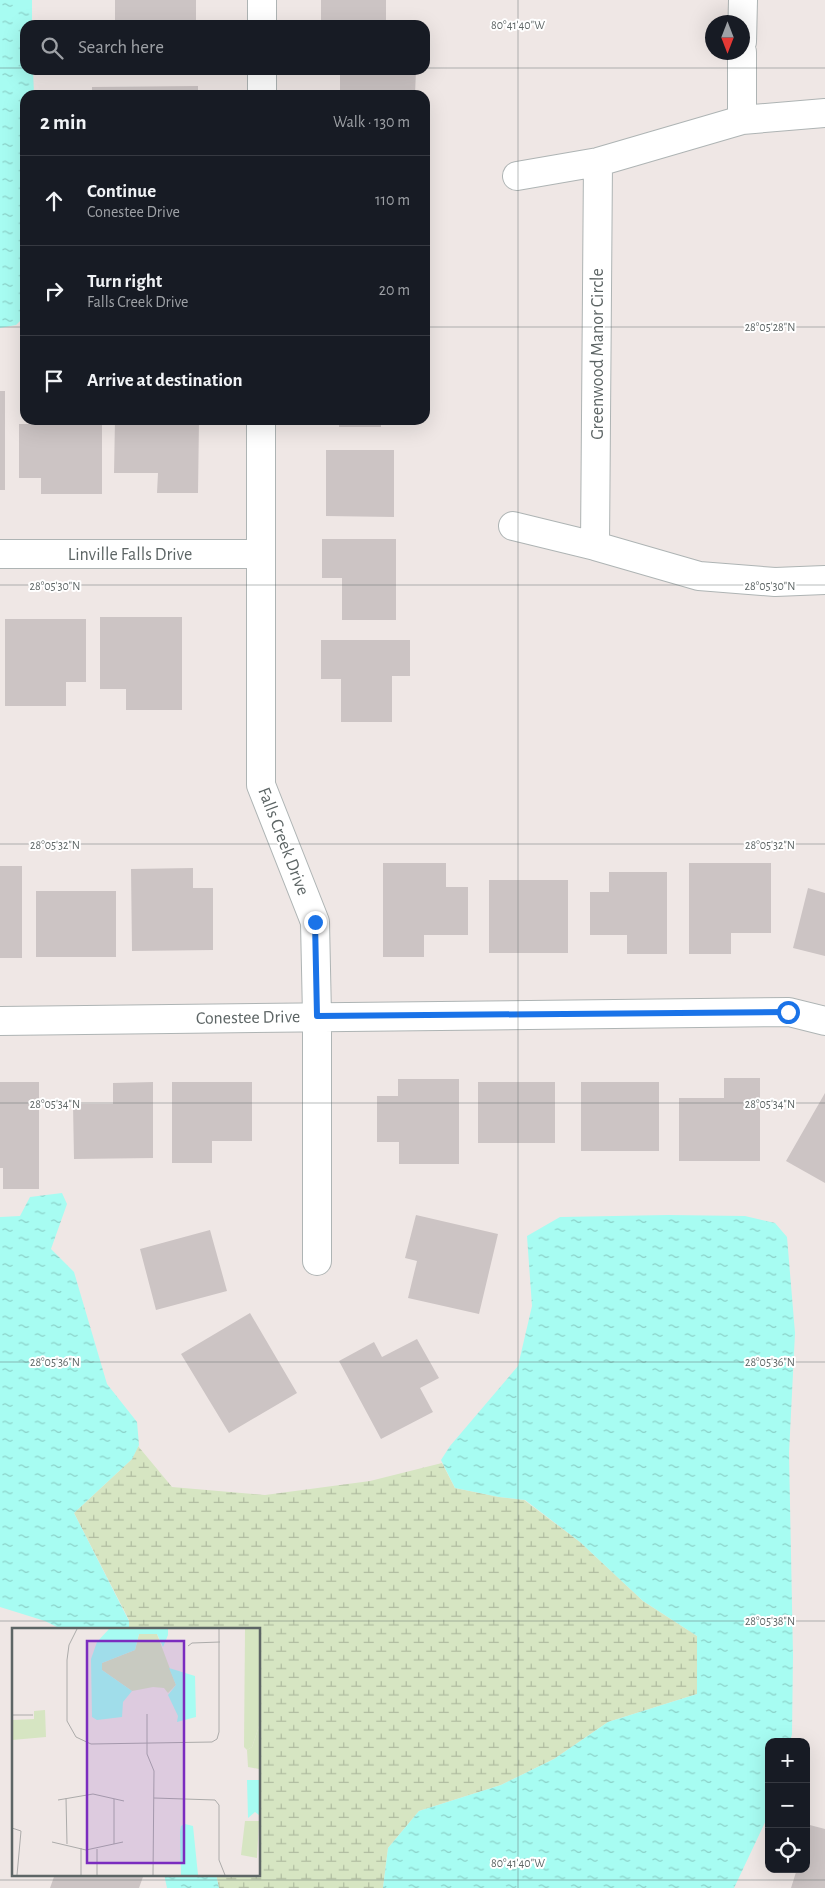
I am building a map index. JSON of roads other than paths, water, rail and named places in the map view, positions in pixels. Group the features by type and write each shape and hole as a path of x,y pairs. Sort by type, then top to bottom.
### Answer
{"street":[{"path":"262,0 262,20"},
{"path":"743,0 743,15"},
{"path":"742,60 742,120"},
{"path":"262,75 262,90"},
{"path":"517,176 598,162 742,120 825,113"},
{"name":"Greenwood Manor Circle","path":"595,546 598,162"},
{"name":"Falls Creek Drive","path":"261,425 261,784 315,922 317,1261"},
{"path":"513,526 595,546 699,576 775,582 825,580"},
{"name":"Linville Falls Drive","path":"0,554 260,554"},
{"name":"Conestee Drive","path":"0,1021 788,1012 825,1022"}],"water":[{"path":"0,0 32,0 32,20 20,20 20,75 33,75 34,90 20,90 20,321 16,325 0,328"},
{"path":"62,1193 67,1204 51,1249 74,1272 107,1384 137,1422 139,1445 132,1459 74,1513 129,1621 129,1628 59,1628 45,1621 0,1607 0,1217 20,1216 30,1197"},
{"path":"745,1216 775,1223 787,1237 795,1333 789,1453 793,1655 791,1738 765,1738 765,1822 734,1888 383,1888 388,1848 419,1811 501,1785 554,1759 608,1722 697,1694 697,1636 643,1601 580,1542 525,1500 455,1488 441,1460 450,1446 518,1366 532,1306 527,1236 560,1217"},
{"path":"164,1876 216,1876 219,1888 167,1888"}]}
